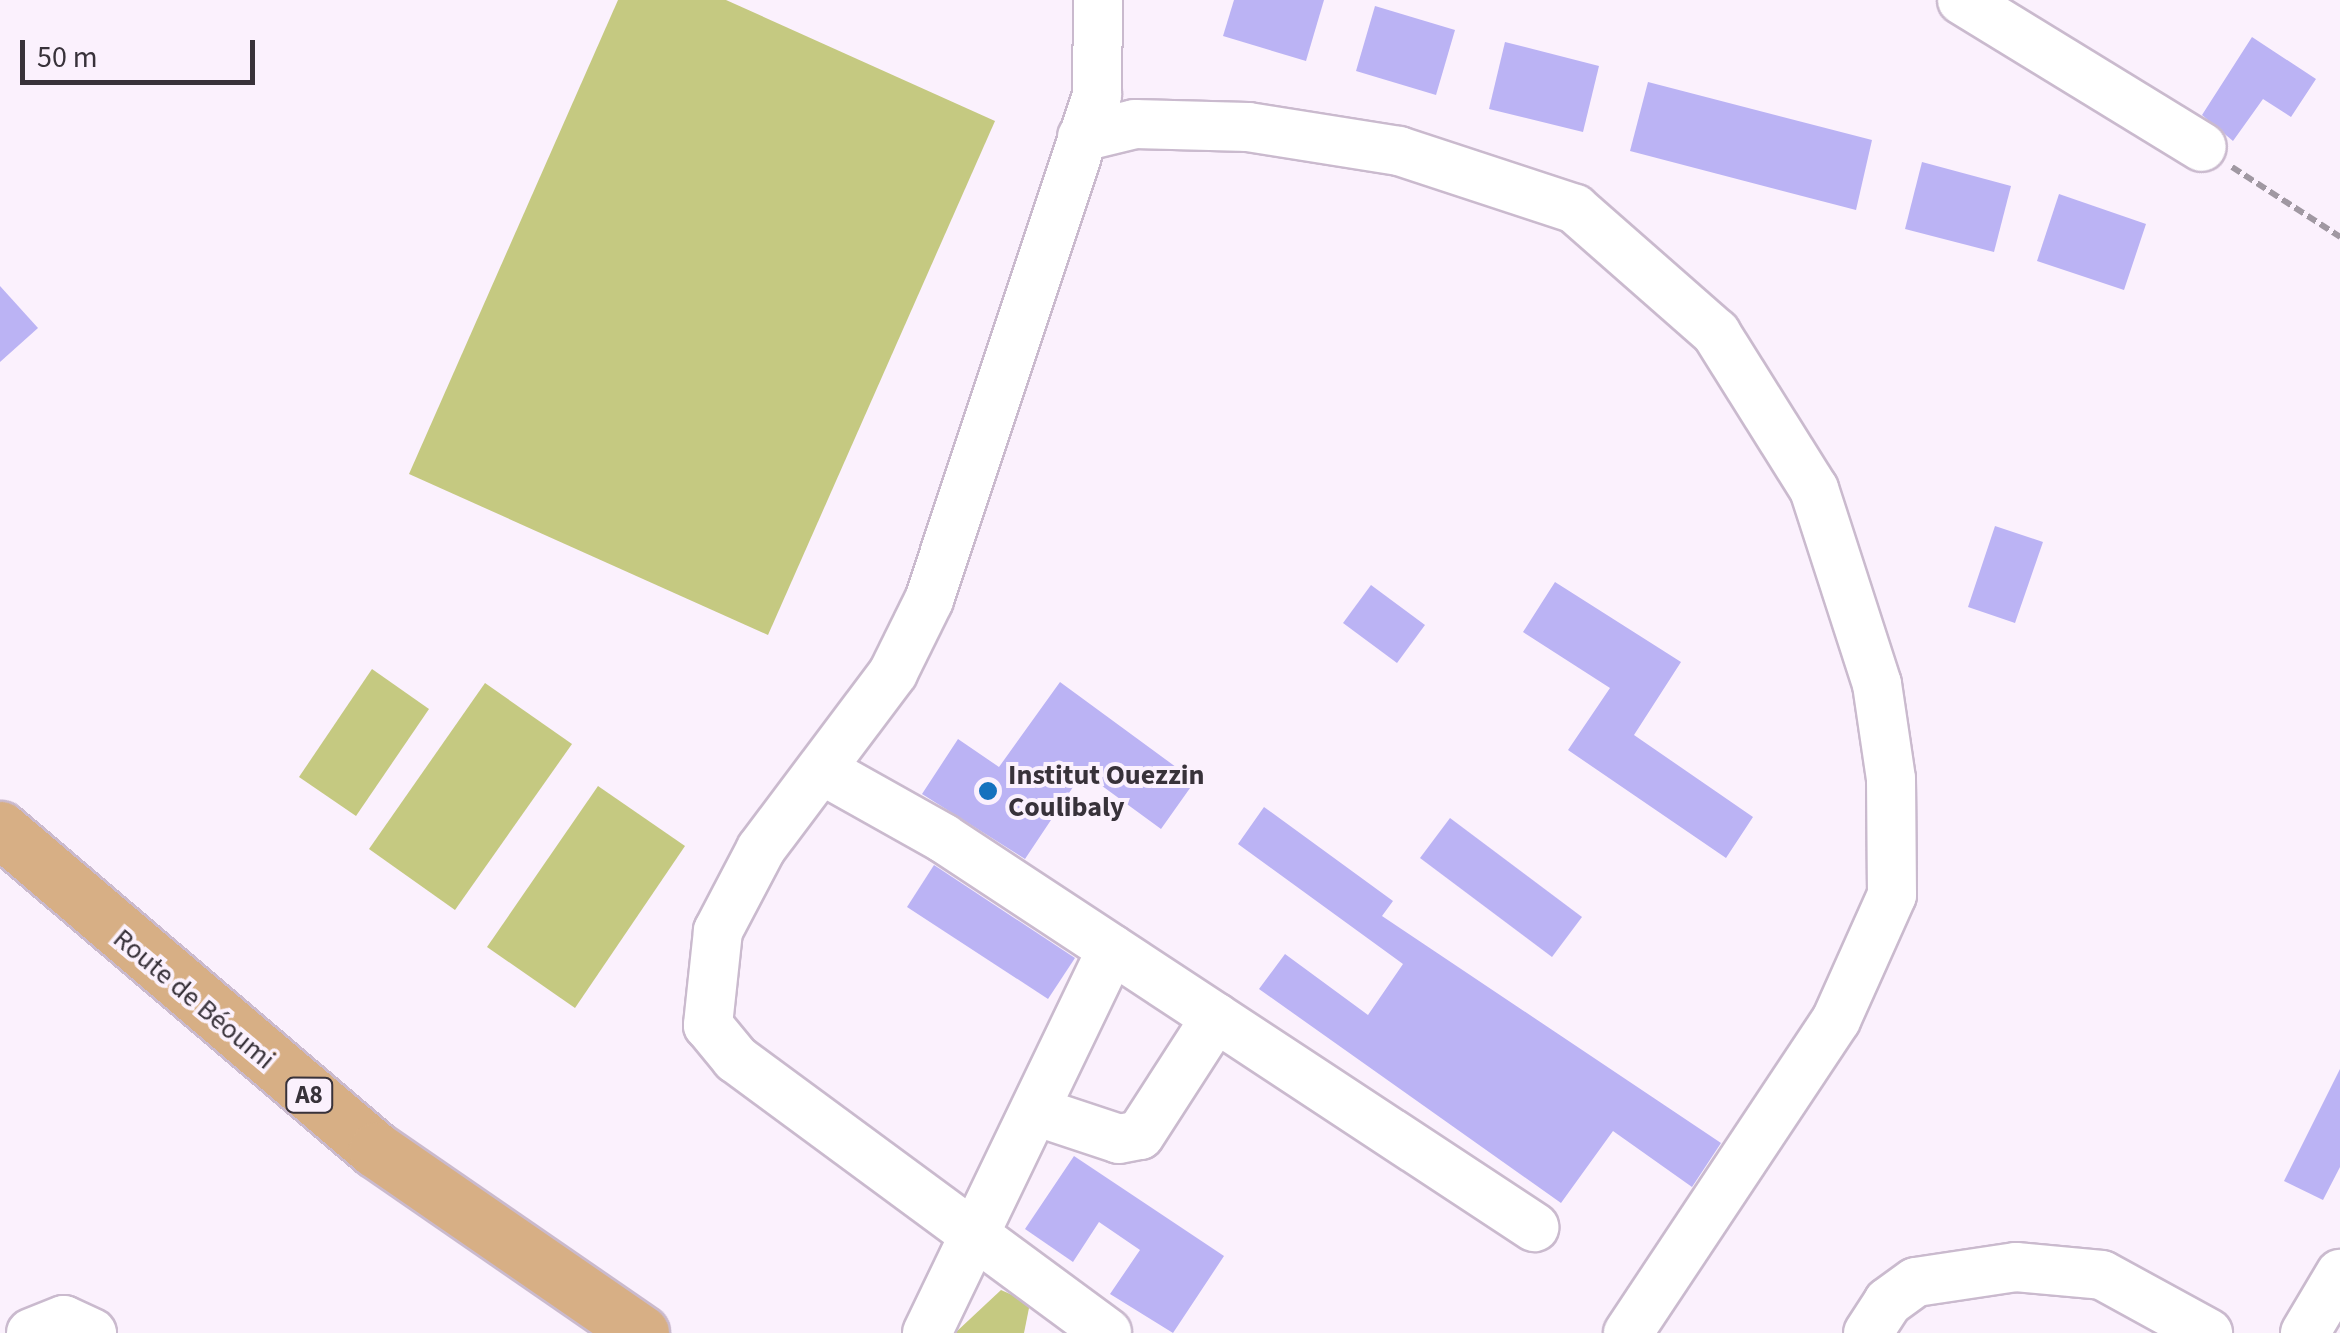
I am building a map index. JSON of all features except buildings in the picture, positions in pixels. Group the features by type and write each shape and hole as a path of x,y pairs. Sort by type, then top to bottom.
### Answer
{"main road":[{"name":"Route de Béoumi","path":"0,829 376,1150 641,1333"}],"street":[{"path":"1098,0 1098,95 929,600 893,673 762,849 718,931 708,1025 736,1059 1107,1333"},
{"path":"1962,0 2202,148"},
{"path":"1082,137 1135,124 1248,127 1399,151 1575,210 1716,333 1814,488 1878,684 1891,779 1892,895 1836,1020 1628,1333"},
{"path":"822,770 1112,948 1534,1227"},
{"path":"927,1333 979,1240 1112,948"},
{"path":"1038,1112 1119,1139 1140,1135 1216,1018"},
{"path":"1868,1333 1888,1302 1916,1282 2016,1267 2102,1275 2208,1333"},
{"path":"2305,1333 2340,1274"},
{"path":"31,1333 64,1320 92,1333"}],"path":[{"path":"2202,148 2340,237"}],"green space":[{"path":"618,0 726,0 995,121 768,635 409,474"},
{"path":"372,669 429,709 356,816 299,777"},
{"path":"485,683 572,744 455,910 369,849"},
{"path":"598,786 685,846 575,1008 487,947"},
{"path":"1001,1290 1030,1303 1024,1333 955,1333"}],"place":[{"name":"Institut Ouezzin Coulibaly","path":"988,791"}]}
